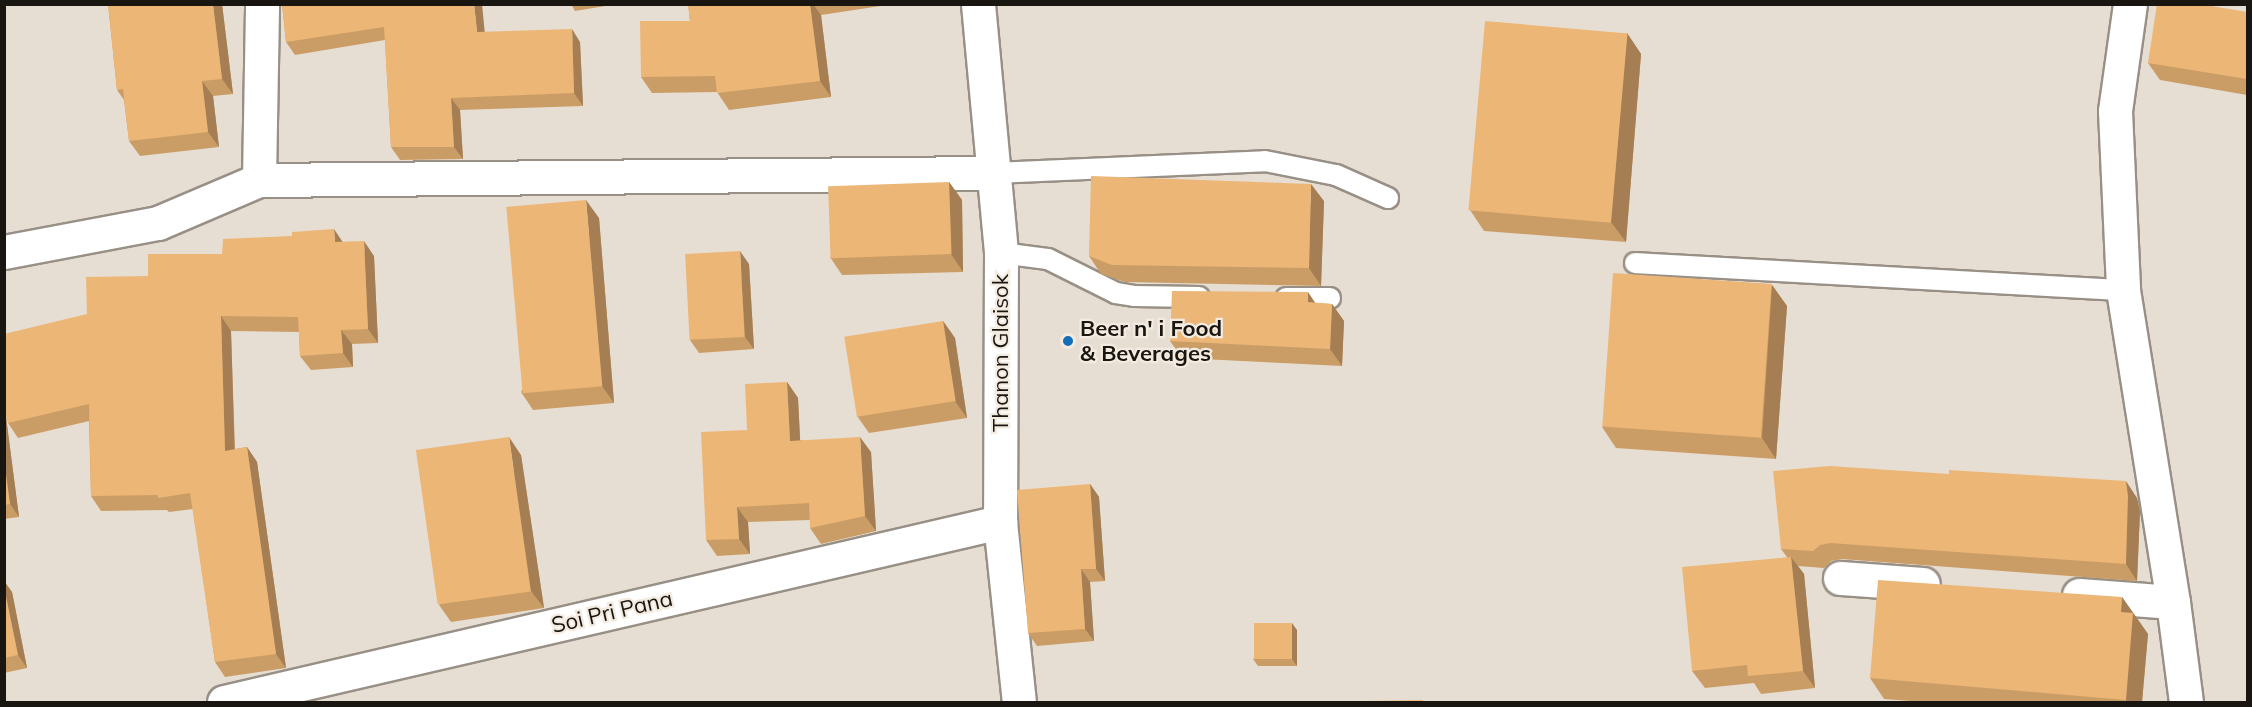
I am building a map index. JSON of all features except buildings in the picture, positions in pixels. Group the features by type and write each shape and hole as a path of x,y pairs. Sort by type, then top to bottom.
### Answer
{"street":[{"path":"259,180 262,4"},
{"name":"Thanon Glaisok","path":"978,4 1001,253 1000,522 1019,702"},
{"path":"2130,4 2115,111 2123,290 2173,602 2186,702"},
{"path":"4,252 158,224 259,180 994,172"},
{"name":"Soi Pri Pana","path":"224,702 1000,522"},
{"path":"1840,578 1959,587"},
{"path":"2052,593 2173,602"}],"lane":[{"path":"994,172 1265,161 1336,175 1388,198"},
{"path":"1001,253 1048,259 1116,293 1134,296 1214,297"},
{"path":"1635,263 2123,290"},
{"path":"1272,297 1330,298"}],"place":[{"name":"Beer n' i Food & Beverages","path":"1068,341"}]}
